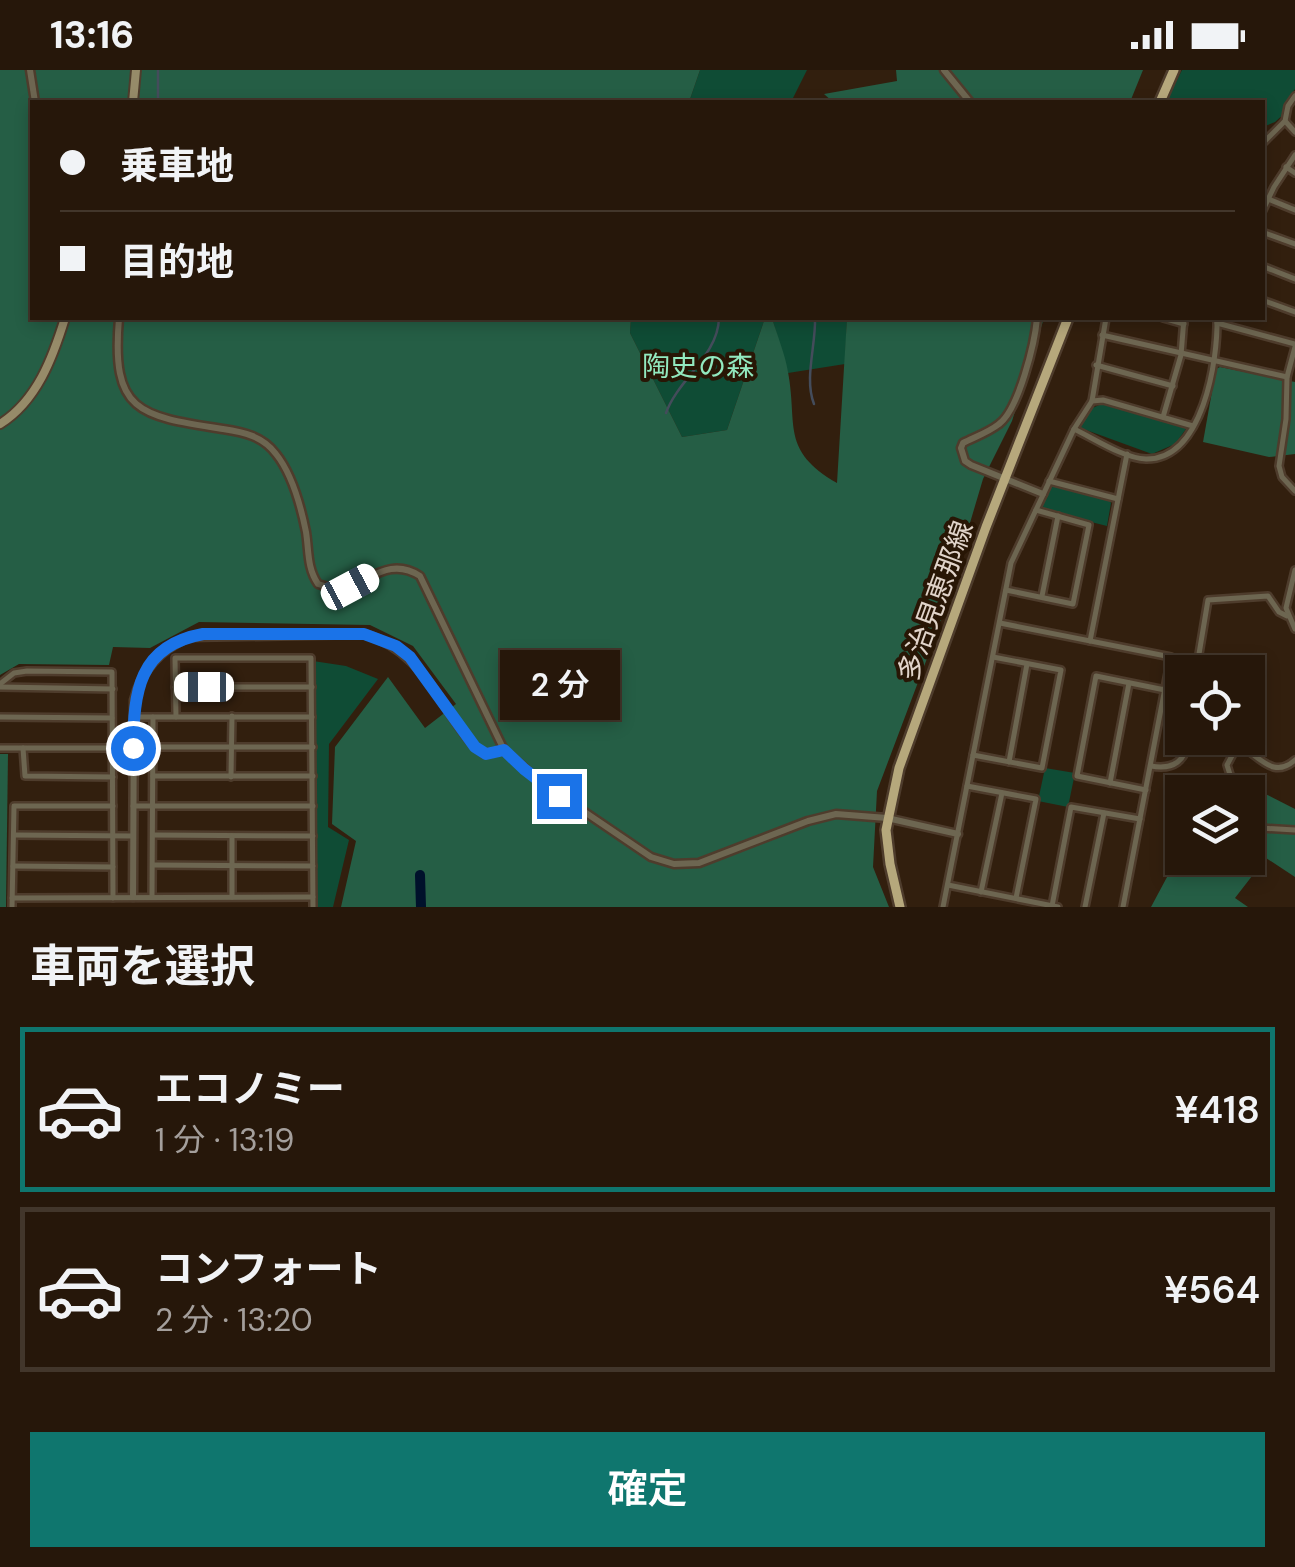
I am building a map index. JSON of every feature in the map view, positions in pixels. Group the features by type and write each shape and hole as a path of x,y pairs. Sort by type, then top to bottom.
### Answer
{"main road":[{"path":"133,100 136,70"},
{"path":"1161,100 1174,70"},
{"path":"0,424 19,411 30,396 65,320"},
{"name":"多治見恵那線","path":"900,907 890,864 887,818 899,768 1004,479 1067,320"}],"street":[{"path":"30,70 35,100"},
{"path":"944,70 968,100"},
{"path":"1295,96 1288,106 1295,132"},
{"path":"1265,136 1289,117"},
{"path":"1265,205 1295,155"},
{"path":"1286,167 1295,173"},
{"path":"1268,198 1295,210"},
{"path":"1265,233 1295,244"},
{"path":"1265,267 1295,279"},
{"path":"1265,301 1295,312"},
{"path":"119,320 118,371 122,385 138,407 162,420 255,436 275,451 285,467 304,522 309,564 318,584 338,590 388,568 402,567 420,576 504,750 538,781 643,853 674,864 716,858 836,814 887,818 958,834"},
{"path":"1037,320 1027,365 1009,413 1000,424 961,448 965,461 972,466 1043,494"},
{"path":"943,907 1011,563 1074,429 1092,401 1106,320"},
{"path":"1074,429 1127,454 1152,459 1179,448 1193,426 1215,361 1217,320 1295,346 1287,377 1286,419 1278,466 1295,491"},
{"path":"1163,418 1181,355 1184,321"},
{"path":"1102,335 1287,377"},
{"path":"1096,365 1173,386"},
{"path":"1092,401 1104,400 1193,426"},
{"path":"1090,641 1127,454"},
{"path":"1049,481 1118,499"},
{"path":"1006,590 1073,604 1089,524 1036,510"},
{"path":"1042,598 1058,516"},
{"path":"1295,570 1286,599 1287,616 1295,629"},
{"path":"1199,655 1208,600 1268,596 1279,612 1287,616"},
{"path":"1000,622 1165,656"},
{"path":"133,898 134,700 144,672 168,648 189,637 364,634 396,646 410,657 475,747 486,754 504,750"},
{"path":"973,755 1042,768 1061,670 993,657"},
{"path":"176,716 175,658 311,658 313,907"},
{"path":"1009,762 1027,664"},
{"path":"0,686 14,673 26,671 112,672 113,898"},
{"path":"1146,790 1077,776 1096,676 1165,690"},
{"path":"1110,783 1129,683"},
{"path":"0,686 113,689"},
{"path":"175,687 312,686"},
{"path":"1122,907 1165,695"},
{"path":"232,716 232,777"},
{"path":"133,718 312,716"},
{"path":"0,717 112,718"},
{"path":"152,897 153,717"},
{"path":"153,748 313,746"},
{"path":"0,748 133,748"},
{"path":"23,748 24,776 113,777"},
{"path":"1230,775 1227,765 1234,752 1247,750 1263,764 1276,768 1295,760"},
{"path":"1151,766 1169,768 1183,755"},
{"path":"154,776 313,776"},
{"path":"967,786 1036,799 1016,898"},
{"path":"981,892 1002,793"},
{"path":"12,907 14,806 113,806"},
{"path":"133,806 313,806"},
{"path":"948,885 1016,898 1025,904 1055,906 1071,806 1140,819"},
{"path":"1085,907 1104,812"},
{"path":"1265,828 1295,830"},
{"path":"14,836 133,836"},
{"path":"153,836 313,836"},
{"path":"232,836 232,897"},
{"path":"153,865 313,866"},
{"path":"13,866 113,866"},
{"path":"997,907 1000,895"},
{"path":"177,907 178,897"},
{"path":"12,898 313,897"}],"green space":[{"path":"0,70 700,70 690,100 30,100 30,320 631,320 630,333 682,437 727,430 764,320 773,320 787,365 799,447 819,471 837,483 847,320 1043,320 1012,421 983,479 940,624 877,791 873,867 889,907 341,907 356,841 332,824 335,747 388,677 425,728 456,704 413,646 370,625 199,622 150,648 113,647 109,665 19,664 0,675"},
{"path":"700,70 807,70 792,100 690,100"},
{"path":"896,70 1143,70 1131,100 831,100 824,94 897,81"},
{"path":"1182,70 1295,70 1295,89 1286,103 1286,112 1265,126 1265,100 1167,100"},
{"name":"陶史の森","path":"631,320 764,320 727,430 682,437 630,333"},
{"name":"陶史の森","path":"773,320 847,320 845,364 788,373"},
{"path":"1216,369 1295,382 1295,454 1269,457 1203,442"},
{"path":"1104,403 1186,429 1175,444 1152,454 1078,427 1090,409"},
{"path":"1052,485 1109,499 1107,526 1043,510"},
{"path":"313,661 346,666 378,679 329,744 328,827 349,840 333,907 315,907"},
{"path":"0,754 8,754 6,907 0,907"},
{"path":"1045,768 1075,773 1068,807 1038,801"},
{"path":"1265,794 1295,809 1295,877 1266,858"},
{"path":"1168,875 1253,875 1235,898 1248,907 1151,907"}],"waterway":[{"path":"158,70 158,100"},
{"path":"666,413 712,344 719,320"},
{"path":"814,404 810,373 815,320"},
{"path":"420,875 421,907"}],"route":[{"path":"133,748 138,686 152,662 178,642 203,634 364,634 396,646 410,657 475,747 486,754 504,750 559,796"}]}
